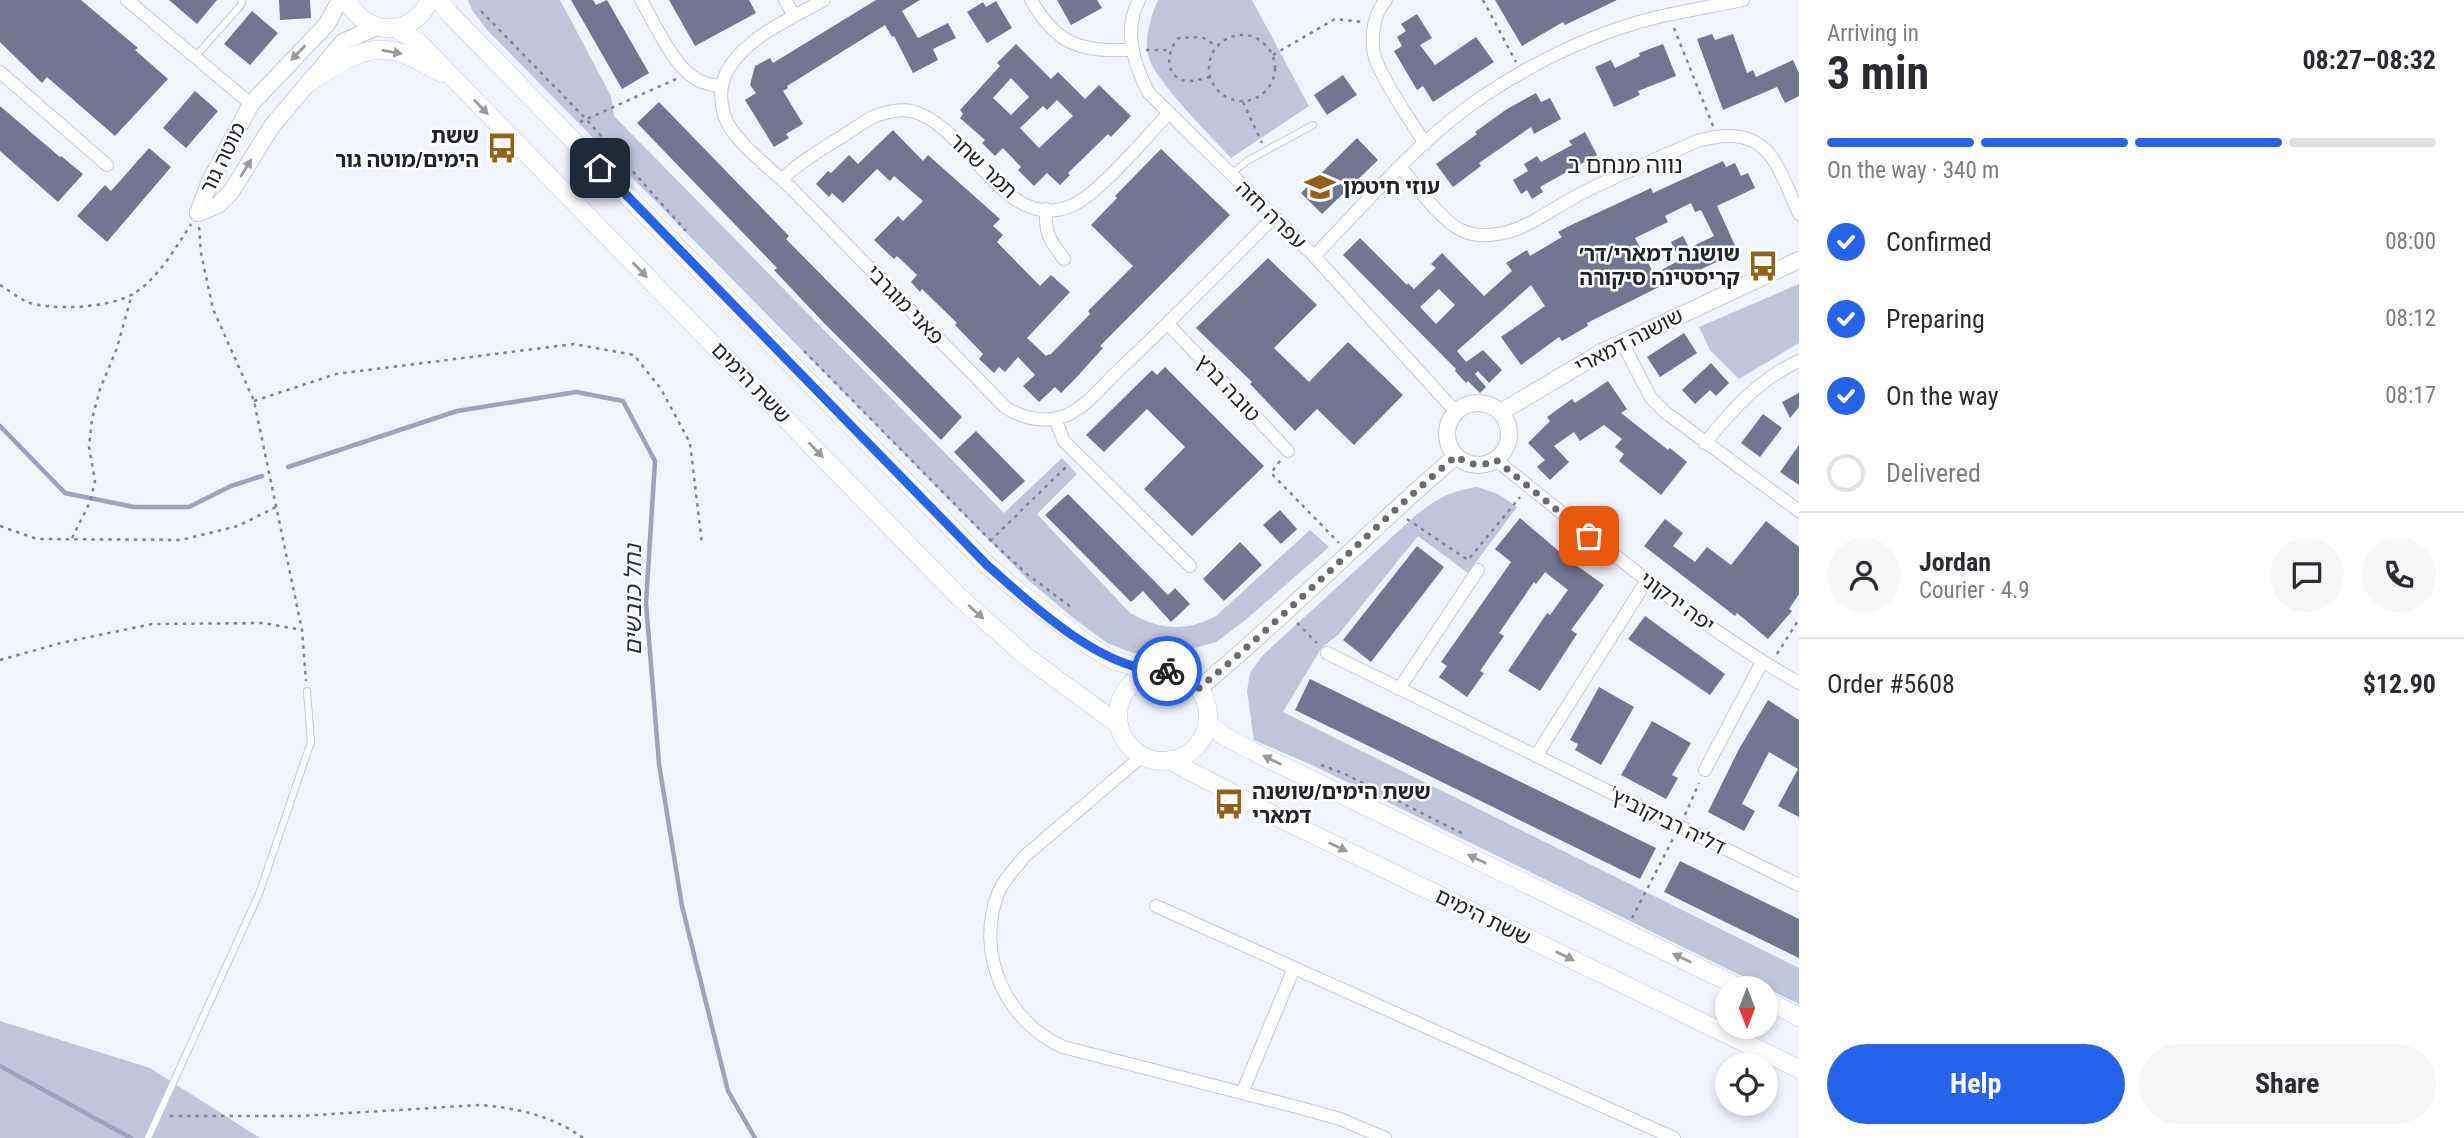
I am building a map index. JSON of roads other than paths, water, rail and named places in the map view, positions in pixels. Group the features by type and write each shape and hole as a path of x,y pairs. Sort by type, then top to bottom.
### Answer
{"main road":[{"path":"346,0 354,13 364,21 376,27 396,28 421,15 430,0"},
{"name":"ששת הימים","path":"440,0 462,26 977,554 1020,593 1090,646 1112,660 1154,672"},
{"path":"451,0 462,26"},
{"name":"ששת הימים","path":"396,28 418,42 960,598 1028,658 1119,724"},
{"path":"309,83 346,58 379,50 401,53 455,80"},
{"path":"1154,672 1178,674 1198,689 1207,710 1203,736 1183,756 1169,760 1155,760 1131,748 1123,737 1119,724 1118,710 1130,685 1140,677 1154,672"},
{"path":"1207,722 1224,736 1252,751 1717,976"},
{"name":"ששת הימים","path":"1169,760 1277,817 1799,1069"},
{"path":"1778,1006 1799,1017"}],"street":[{"path":"127,0 251,104"},
{"name":"מוטה גור","path":"340,0 327,24 251,104 209,181 198,213 218,205 231,192 272,126 343,42 376,27"},
{"path":"642,0 678,62 700,81 721,87 726,71 734,59 762,35 824,0"},
{"path":"785,0 794,16"},
{"path":"1031,0 1056,35 1078,46 1101,51 1132,50"},
{"name":"עפרה חזה","path":"1139,0 1132,26 1132,50 1139,74 1149,93 1314,256 1456,412"},
{"path":"1386,0 1381,5 1375,24 1373,42 1376,62 1425,144"},
{"path":"1314,256 1425,144 1484,95 1583,42 1620,28 1743,0"},
{"path":"0,72 107,165"},
{"name":"פאני מוגרבי","path":"721,87 721,103 727,122 738,138 782,179 1006,408 1037,420 1055,419"},
{"name":"תמר שחר","path":"782,179 796,166 874,116 891,111 910,111 929,117 946,131 1011,197 1031,207 1046,209"},
{"path":"1064,259 1045,229 1046,209 1070,206 1089,195 1169,113"},
{"path":"1401,168 1450,222 1476,235 1492,234 1508,232 1526,224 1597,186 1698,141 1735,135 1753,141 1768,151 1799,214"},
{"path":"1190,566 1064,441 1055,419 1078,408 1168,324 1273,218"},
{"name":"שושנה דמארי","path":"1501,412 1622,342 1799,260"},
{"name":"טובה ברץ","path":"1168,324 1288,451"},
{"path":"1622,342 1651,398 1705,443 1799,511"},
{"path":"1705,443 1757,385 1799,361"},
{"path":"1473,403 1483,403 1501,412 1509,428 1510,437 1507,446 1496,460 1486,465 1475,465 1465,463 1456,456 1447,439 1447,429 1456,412 1473,403"},
{"path":"1198,689 1456,456"},
{"name":"יפה ירקוני","path":"1496,460 1647,580 1766,664 1799,683"},
{"path":"1399,689 1478,570"},
{"path":"1536,756 1647,580"},
{"name":"'דליה רביקוביץ","path":"1327,653 1799,886"},
{"path":"1704,770 1766,664"},
{"path":"1142,755 1026,856 1010,873 999,891 992,930 993,962 1005,994 1018,1015 1049,1040 1084,1052 1340,1119 1385,1138"},
{"path":"1156,906 1674,1138"},
{"path":"1242,1093 1294,968"}],"lane":[{"path":"195,57 242,4 241,0"},
{"path":"1230,175 1247,161 1313,125"},
{"path":"148,1138 268,869 311,742 307,691"}],"waterway":[{"name":"נחל כובשים","path":"288,467 457,411 576,392 623,401 655,461 646,603 659,764 682,906 728,1091 755,1138"},
{"name":"נחל כובשים","path":"0,426 65,493 134,507 189,507 231,486 262,476"},
{"path":"0,1066 131,1138"}],"place":[{"name":"ששת הימים/מוטה גור","path":"502,148"},
{"name":"עוזי חיטמן","path":"1320,187"},
{"name":"שושנה דמארי/דר׳ קריסטינה סיקורה","path":"1763,266"},
{"name":"ששת הימים/שושנה דמארי","path":"1229,804"}],"district":[{"name":"נווה מנחם ב","path":"1625,165"}]}
